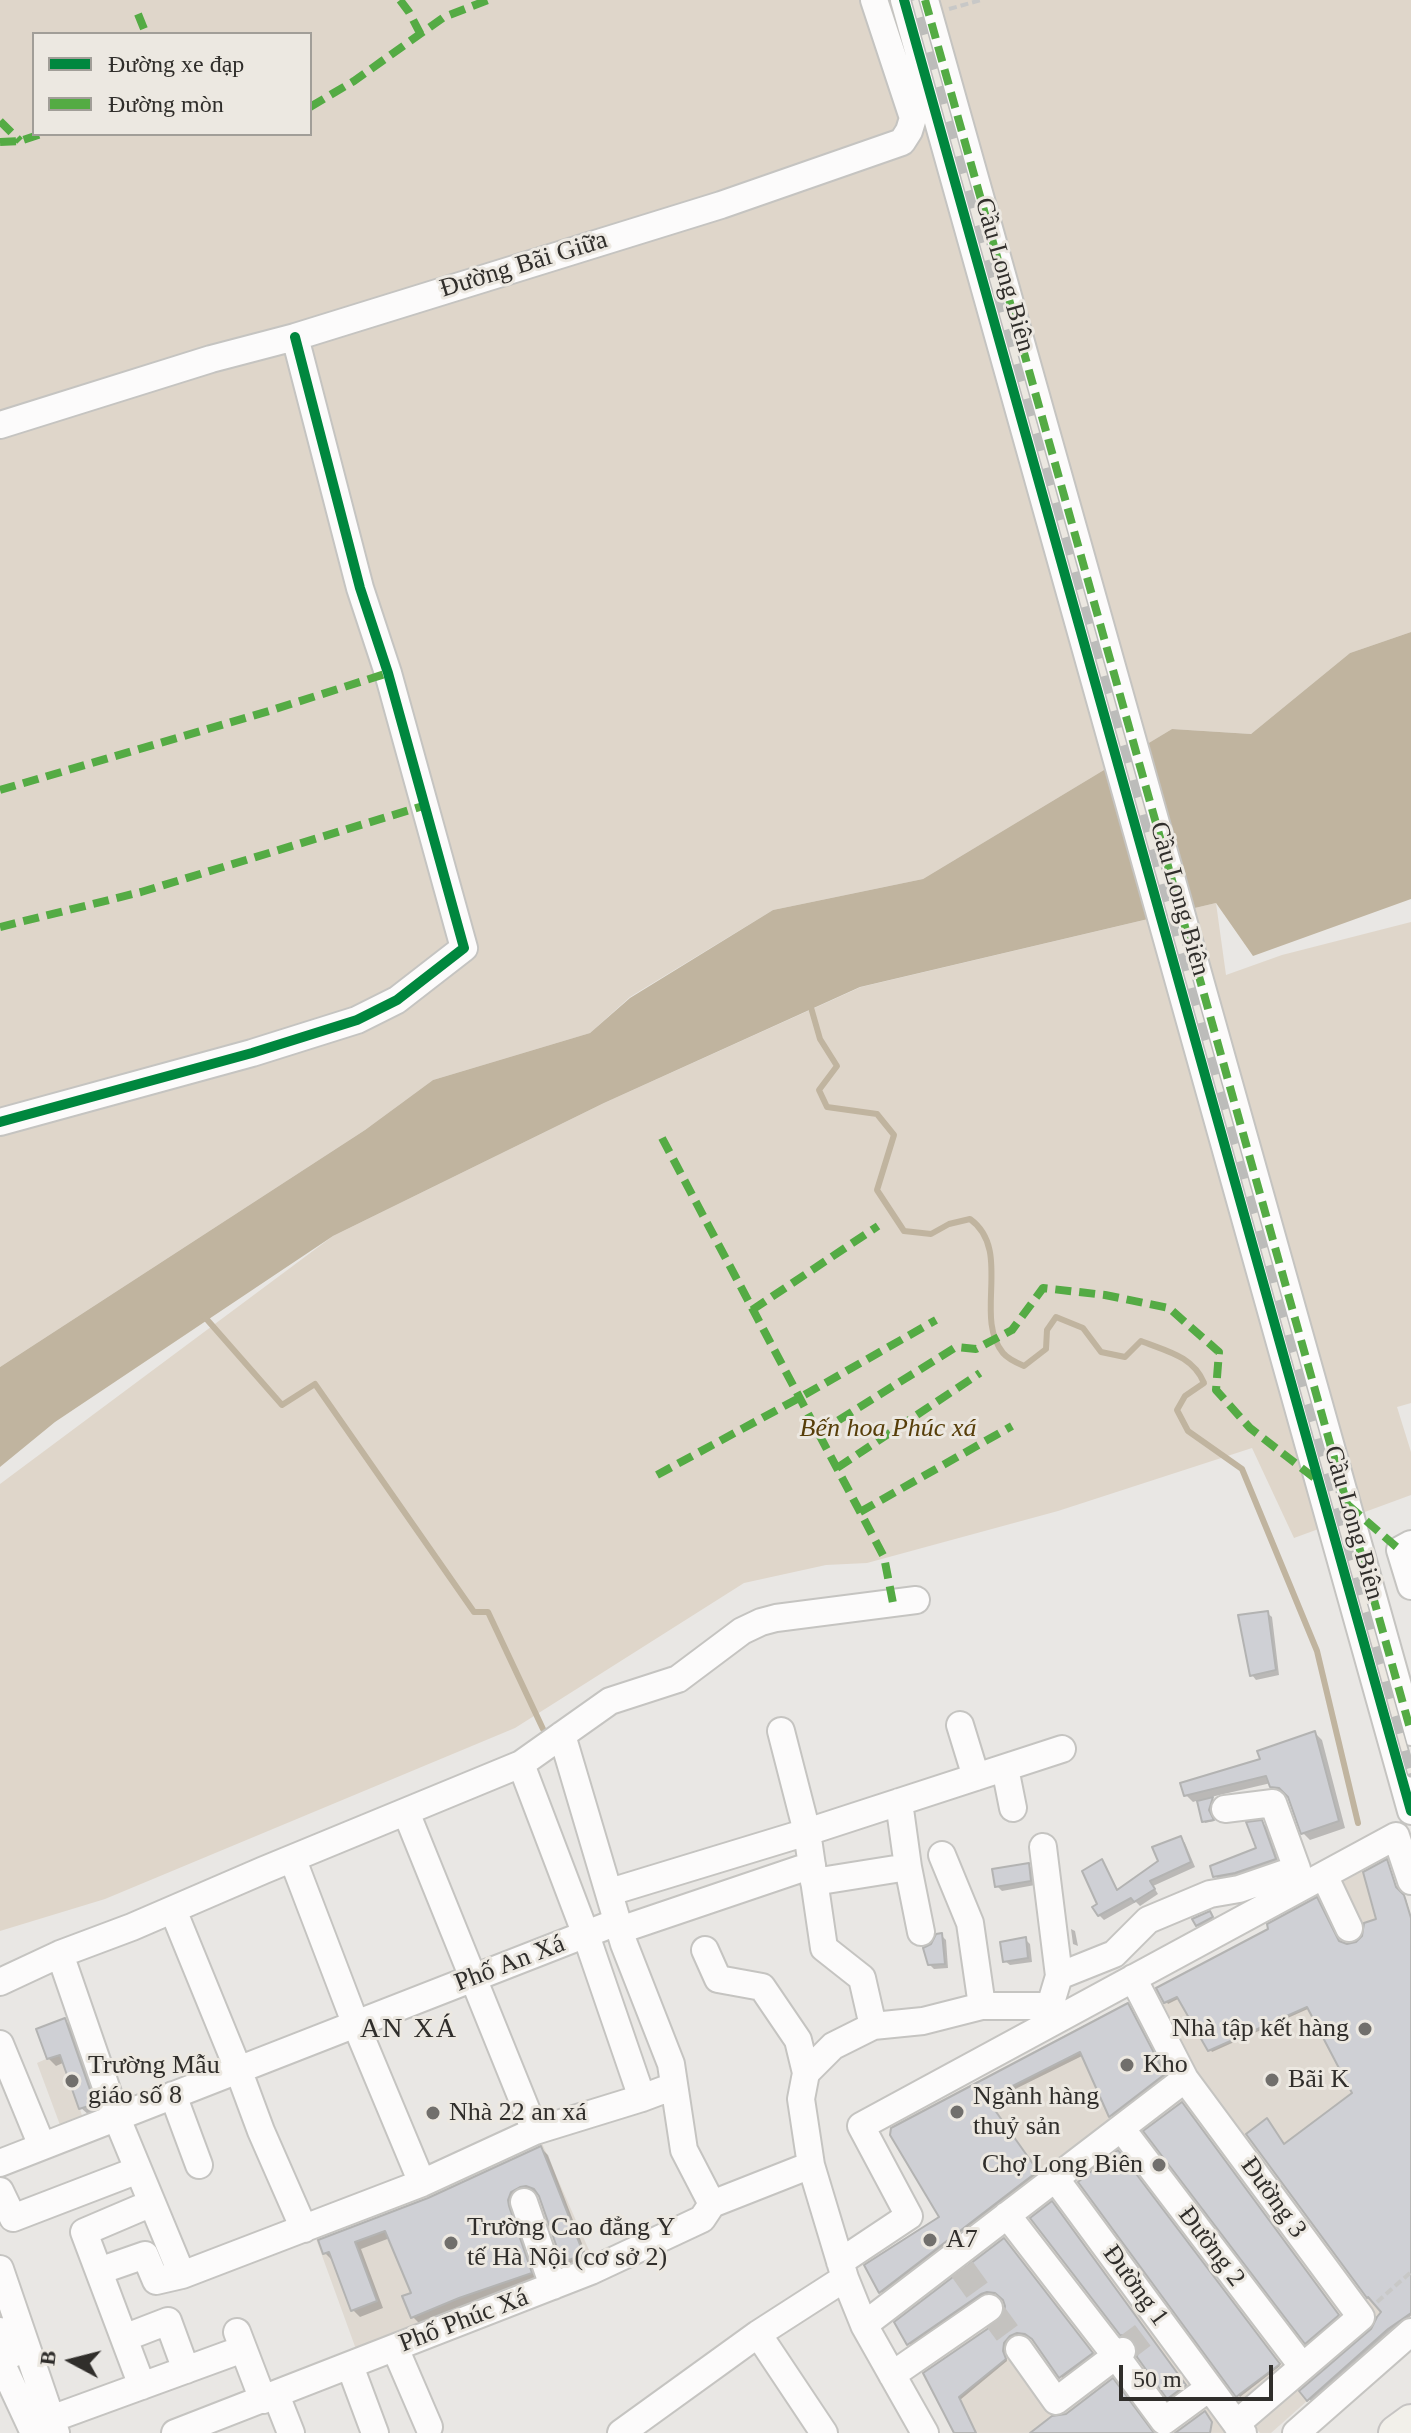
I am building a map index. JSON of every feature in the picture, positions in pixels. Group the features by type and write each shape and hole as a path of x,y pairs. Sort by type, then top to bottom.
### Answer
{"main road":[{"path":"1396,2433 1411,2422"}],"street":[{"name":"Đường Bãi Giữa","path":"0,425 721,205 902,142 913,118 874,0"},
{"name":"Cầu Long Biên","path":"904,0 1411,1811"},
{"name":"Cầu Long Biên","path":"927,7 1411,1732"},
{"path":"0,1122 252,1053 357,1020 397,1000 464,948 388,673 360,588 295,337"},
{"path":"1411,1544 1400,1550 1411,1586"},
{"path":"0,1982 60,1954 521,1764 610,1701 678,1679 742,1631 761,1622 916,1600"},
{"path":"960,1725 976,1777"},
{"path":"781,1731 807,1832 824,1948 862,1978 873,2026"},
{"path":"562,1735 619,1926 671,2064 684,2150 712,2204"},
{"path":"610,1892 1062,1749"},
{"path":"521,1764 586,1935 642,2098"},
{"path":"1005,1768 1013,1808"},
{"path":"899,1802 921,1932"},
{"path":"1059,1976 1114,1954 1148,1920 1210,1894 1239,1889 1297,1869 1273,1803 1225,1809"},
{"path":"406,1812 535,2131"},
{"path":"621,2433 651,2424 758,2334 909,2216 861,2126 1396,1836 1411,1881"},
{"path":"806,2073 833,2046 873,2026 923,2021 982,2006 1050,2006 1059,1976 1043,1847"},
{"path":"942,1855 970,1923 982,2006"},
{"path":"293,1860 356,2025 422,2183"},
{"name":"Phố An Xá","path":"0,2163 586,1935 813,1874 908,1867"},
{"path":"1324,1875 1349,1928"},
{"path":"173,1910 261,2131 304,2229"},
{"path":"705,1950 718,1979 762,1987 798,2040 806,2073 801,2099 811,2165 842,2270 864,2325 925,2433"},
{"path":"60,1954 116,2116 182,2275"},
{"name":"Đường 3","path":"1133,1978 1185,2079 1361,2317"},
{"path":"0,2044 42,2146"},
{"path":"864,2325 957,2263 1007,2215 1185,2079"},
{"path":"99,2271 145,2255 156,2281 182,2275 422,2183 535,2131 674,2086"},
{"path":"173,2095 199,2165"},
{"name":"Đường 2","path":"1121,2128 1302,2366"},
{"name":"Phố Phúc Xá","path":"175,2433 591,2271 702,2219 712,2204 811,2165"},
{"path":"0,2191 13,2218 138,2170"},
{"name":"Đường 1","path":"1055,2178 1157,2324 1239,2428"},
{"path":"524,2202 553,2286"},
{"path":"142,2386 84,2232 152,2203"},
{"path":"1007,2215 1119,2353 1164,2421 1209,2388"},
{"path":"0,2269 7,2350 47,2428 186,2370 240,2341 291,2433"},
{"path":"892,2375 989,2308"},
{"path":"1239,2428 1302,2366 1361,2317"},
{"path":"124,2338 168,2321 186,2370"},
{"path":"1296,2433 1411,2332"},
{"path":"758,2334 824,2433"},
{"path":"395,2348 429,2427"},
{"path":"1019,2349 1056,2401 1119,2353"},
{"path":"350,2366 375,2433"}],"path":[{"path":"927,7 981,0"},
{"path":"1361,2317 1411,2272"}],"shaded area":[{"path":"1411,632 1411,899 1253,956 1216,903 860,987 604,1103 333,1236 55,1422 0,1467 0,1367 365,1130 433,1080 590,1033 630,998 773,910 923,879 1172,729 1251,734 1350,653"},
{"name":"Chợ Long Biên","path":"1391,1846 1411,1919 1411,2313 1388,2329 1271,2433 1260,2433 1256,2429 1250,2433 954,2433 863,2264 939,2217 890,2135 893,2125 1268,1929 1267,1924 1298,1905 1297,1901"},
{"name":"Trường Mẫu giáo số 8","path":"76,2014 107,2099 80,2109 85,2125 63,2133 37,2063 46,2059 36,2029"},
{"name":"Trường Cao đẳng Y tế Hà Nội (cơ sở 2)","path":"541,2141 592,2257 357,2352 312,2228"}],"green space":[{"path":"0,0 1411,0 1411,632 1350,653 1251,734 1172,729 923,879 773,910 630,997 590,1033 433,1080 365,1130 0,1367"},
{"name":"Bến hoa Phúc xá","path":"1216,903 1226,975 1282,955 1411,922 1411,1403 1397,1407 1411,1452 1411,1495 1294,1538 1252,1448 1058,1511 867,1563 826,1565 744,1583 515,1728 105,1899 0,1931 0,1484 333,1236 604,1103 861,987"}],"building":[{"path":"1268,1611 1276,1670 1250,1676 1238,1615"},
{"path":"1315,1731 1339,1821 1301,1834 1288,1797 1279,1788 1270,1787 1266,1776 1184,1796 1180,1783 1260,1759 1257,1751"},
{"path":"1213,1797 1209,1810 1214,1820 1202,1822 1197,1801"},
{"path":"1262,1820 1276,1859 1213,1877 1210,1866 1256,1848 1246,1822"},
{"path":"1181,1836 1191,1862 1150,1881 1155,1889 1134,1902 1131,1898 1098,1916 1092,1907 1097,1904 1082,1871 1102,1859 1117,1890 1158,1861 1152,1847"},
{"path":"1387,1859 1411,1918 1411,2313 1388,2329 1307,2401 1299,2391 1371,2329 1381,2312 1367,2298 1246,2134 1267,2118 1284,2144 1352,2093 1307,2007 1208,2051 1177,1997 1164,2003 1156,1988 1268,1929 1267,1924 1317,1897 1339,1941 1347,1944 1356,1942 1362,1936 1364,1923 1376,1919 1363,1872"},
{"path":"1029,1863 1031,1881 995,1887 992,1869"},
{"path":"1210,1911 1213,1917 1196,1926 1192,1919"},
{"path":"942,1933 945,1964 928,1965 923,1948 931,1944 936,1934"},
{"path":"1026,1937 1028,1958 1003,1962 1000,1942"},
{"path":"1128,2003 1165,2074 1109,2117 1080,2052 987,2099 1038,2171 879,2293 864,2265 939,2217 890,2135 891,2128"},
{"path":"65,2018 95,2104 79,2109 60,2055 47,2059 36,2029"},
{"path":"1182,2102 1339,2315 1305,2344 1143,2131"},
{"name":"Trường Cao đẳng Y tế Hà Nội (cơ sở 2)","path":"541,2146 584,2255 562,2262 539,2196 534,2189 520,2187 511,2192 508,2200 532,2273 411,2318 402,2296 411,2293 385,2231 355,2242 377,2301 351,2311 329,2252 323,2254 318,2240 428,2198"},
{"path":"1118,2150 1280,2364 1236,2397 1078,2182"},
{"path":"1052,2201 1186,2385 1167,2399 1137,2357 1138,2348 1134,2341 1120,2335 1030,2218"},
{"path":"1004,2238 1093,2353 1059,2378 1032,2339 1025,2334 1010,2336 1004,2343 1006,2359 959,2397 976,2433 954,2433 923,2373 999,2321 1004,2314 1003,2300 995,2293 981,2294 907,2345 894,2322"},
{"path":"1113,2378 1154,2433 1030,2433 1052,2416 1066,2414"},
{"path":"1205,2411 1212,2422 1210,2433 1175,2433"}],"waterway":[{"path":"810,1004 820,1039 837,1066 819,1090 827,1107 877,1114 894,1135 877,1190 904,1231 931,1234 949,1224 970,1219 983,1232 991,1266 991,1321 995,1338 1005,1355 1024,1366 1046,1349 1047,1330 1056,1317 1083,1328 1101,1352 1125,1357 1141,1341 1186,1360 1199,1374 1204,1383 1185,1396 1177,1410 1188,1431 1242,1469 1317,1651 1358,1823"},
{"path":"203,1315 282,1405 315,1384 474,1612 488,1612 543,1729"}],"tunnel":[{"path":"962,2269 987,2304"},
{"path":"992,2312 1019,2349"},
{"path":"1122,2351 1154,2327"}],"railway":[{"path":"915,0 1411,1773"}],"marked path":[{"path":"400,0 421,35"},
{"path":"312,106 354,81 444,17 488,0"},
{"path":"925,0 1411,1732"},
{"path":"138,14 145,32"},
{"path":"0,121 20,141"},
{"path":"0,142 35,136"},
{"path":"0,790 388,673"},
{"path":"0,927 141,892 423,806"},
{"path":"662,1138 884,1557 893,1603"},
{"path":"752,1310 878,1226"},
{"path":"818,1433 956,1347 976,1349 1012,1330 1043,1288 1105,1295 1169,1308 1219,1352 1216,1390 1250,1428 1317,1480"},
{"path":"657,1475 936,1320"},
{"path":"837,1468 980,1373"},
{"path":"860,1512 1012,1426"},
{"path":"1348,1505 1400,1550"}],"cycle path":[{"path":"904,0 1411,1811"},
{"path":"0,1122 252,1053 357,1020 397,1000 464,948 388,673 360,588 295,337"}],"place":[{"name":"Nhà tập kết hàng","path":"1365,2029"},
{"name":"Kho","path":"1127,2065"},
{"name":"Bãi K","path":"1272,2080"},
{"name":"Trường Mẫu giáo số 8","path":"72,2081"},
{"name":"Ngành hàng thuỷ sản","path":"957,2112"},
{"name":"Nhà 22 an xá","path":"433,2113"},
{"name":"Chợ Long Biên","path":"1159,2165"},
{"name":"A7","path":"930,2240"},
{"name":"Trường Cao đẳng Y tế Hà Nội (cơ sở 2)","path":"451,2243"}],"district":[{"name":"AN XÁ","path":"409,2030"}]}
